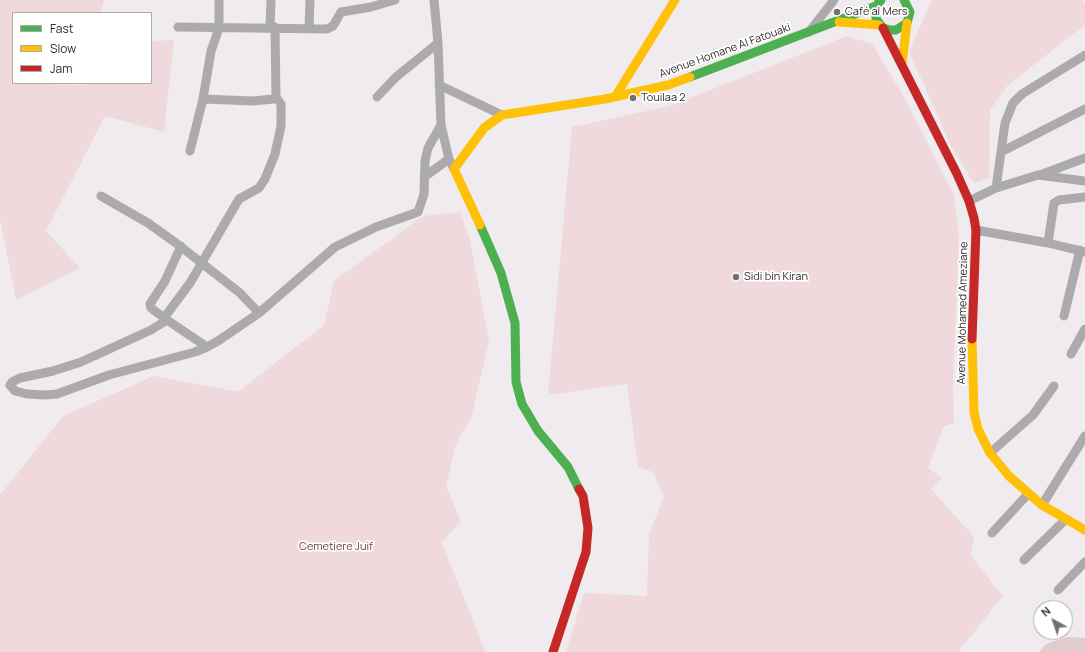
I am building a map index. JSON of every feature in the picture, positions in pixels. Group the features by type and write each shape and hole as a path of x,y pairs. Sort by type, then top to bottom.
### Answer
{"street":[{"path":"190,151 203,99 210,59 219,28 219,0"},
{"path":"271,0 276,97 281,104 282,115 279,138 271,167 259,188 239,199 190,283 166,319 151,330 81,362 53,371 20,378 12,382 11,386 15,391 27,394 57,394 109,375 180,357 207,347 259,312 336,247 376,227 417,213 422,204 424,194 424,177 428,148 441,125"},
{"path":"309,28 310,0"},
{"path":"178,27 272,27 327,29 333,26 341,12 371,7 395,0"},
{"path":"615,97 674,0"},
{"path":"808,33 834,0"},
{"path":"437,2 441,125 449,159 501,273 507,291 515,323 516,382 522,404 538,431 568,467 583,496 588,528 586,552 578,582 553,652"},
{"path":"902,62 909,17 909,2"},
{"name":"Avenue Homane Al Fatouaki","path":"454,169 484,128 502,115 615,97 668,85 808,33 878,3"},
{"name":"Avenue Mohamed Ameziane","path":"878,3 874,12 902,62 969,201 976,230 972,345 974,412 978,429 990,453 1009,476 1028,494 1042,505 1085,530"},
{"name":"Avenue Homane Al Fatouaki","path":"836,22 881,26 896,30 907,23"},
{"path":"376,96 396,77 438,43"},
{"path":"996,188 1009,111 1017,98 1085,55"},
{"path":"439,85 502,115"},
{"path":"203,99 253,101 273,99 276,97"},
{"path":"1001,152 1085,109"},
{"path":"969,201 996,188 1085,158"},
{"path":"424,177 449,159"},
{"path":"1038,175 1085,181"},
{"path":"101,196 148,223 180,246 240,293 259,312"},
{"path":"1048,243 1054,203 1059,200 1085,197"},
{"path":"976,230 1083,251"},
{"path":"1064,316 1085,241"},
{"path":"180,246 164,281 150,304 152,308 166,319 207,347"},
{"path":"1071,354 1085,330"},
{"path":"990,453 1033,415 1054,386"},
{"path":"1042,505 1085,436"},
{"path":"992,532 1028,494"},
{"path":"1024,560 1066,519"},
{"path":"1058,590 1085,562"}],"green space":[{"path":"0,0 104,0 100,12 12,12 12,84 152,84 152,41 174,40 164,132 105,116 46,231 80,268 16,300 0,219"},
{"path":"932,0 1083,0 1085,5 1085,25 1008,85 990,110 989,178 974,183 951,146 909,51"},
{"path":"847,36 872,44 905,99 954,195 959,238 953,386 954,423 944,426 928,468 942,478 931,489 974,537 971,556 1003,596 958,652 566,652 584,593 647,596 649,534 664,497 653,472 638,467 627,384 548,395 572,127 670,106"},
{"name":"Cemetiere Juif","path":"460,212 470,240 489,341 471,418 456,444 446,486 461,522 441,542 485,652 0,652 0,495 63,416 154,376 238,392 324,325 334,281 423,216"}],"shaded area":[{"path":"1073,637 1085,638 1085,652 1039,652 1046,644 1059,640 1073,640"}],"traffic: fast":[{"path":"881,0 876,6 876,19 883,28 890,30 896,30 907,23 910,12 904,0"},
{"path":"690,77 876,6"},
{"path":"480,225 501,273 515,323 516,382 522,404 538,431 568,467 579,489"}],"traffic: slow":[{"path":"615,97 675,0"},
{"path":"839,22 879,25"},
{"path":"902,63 907,23"},
{"path":"480,225 454,169 484,128 502,115 605,99 668,85 690,77"},
{"path":"972,339 974,412 978,429 990,453 1009,476 1042,505 1085,530"}],"traffic: jam":[{"path":"883,28 957,174 969,201 974,218 976,230 972,339"},
{"path":"553,652 586,552 588,528 583,496 579,489"}],"place":[{"name":"Café al Mers","path":"837,12"},
{"name":"Touilaa 2","path":"633,98"},
{"name":"Sidi bin Kiran","path":"736,277"}]}
